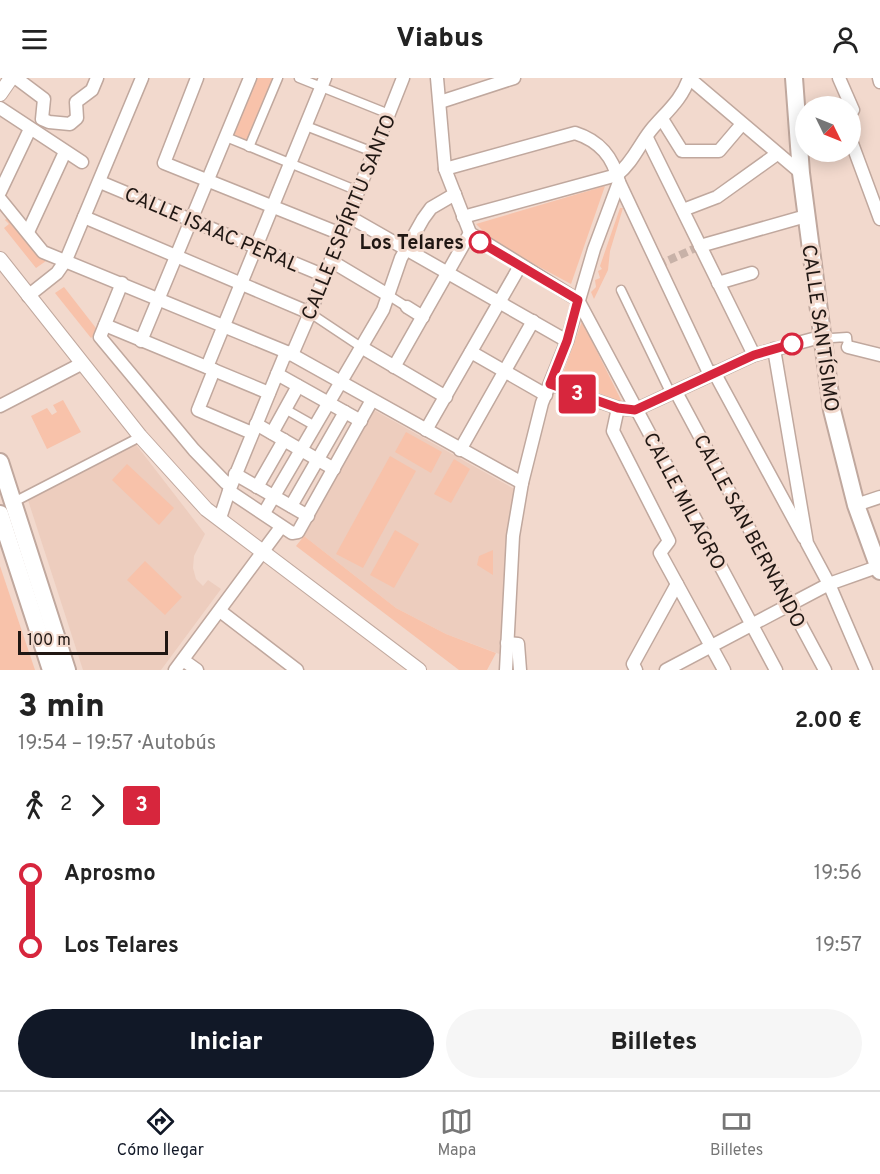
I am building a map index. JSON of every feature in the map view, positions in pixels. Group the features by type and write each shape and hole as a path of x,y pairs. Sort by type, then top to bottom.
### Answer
{"main road":[{"name":"CALLE SANTÍSIMO","path":"794,78 801,173 832,410 856,505 879,568"},
{"path":"0,462 6,508 51,670"},
{"path":"6,508 67,670"}],"street":[{"path":"0,94 11,78"},
{"path":"16,78 44,99 42,119 70,124 77,118 76,102 92,90 97,78"},
{"path":"28,296 57,273 66,260 142,78"},
{"path":"197,78 164,163 341,234"},
{"path":"141,341 250,78"},
{"path":"249,147 278,78"},
{"path":"300,78 324,82 389,114"},
{"name":"CALLE ESPÍRITU SANTO","path":"220,518 230,483 284,357 294,350 310,313 403,78"},
{"path":"437,78 445,170 470,233 578,300"},
{"path":"440,102 514,78"},
{"path":"506,670 513,536 522,483 548,388 567,341 618,178 628,167 648,133 686,88 689,78 801,173"},
{"path":"838,78 846,96"},
{"path":"324,82 224,326 198,410 272,433 334,468"},
{"path":"0,108 82,162"},
{"path":"662,119 682,151 719,151 742,124"},
{"path":"306,126 374,152"},
{"path":"0,192 30,129"},
{"path":"445,170 575,133 591,138 601,147 712,374 829,584 866,670"},
{"path":"226,137 358,191"},
{"path":"647,138 754,355"},
{"path":"28,232 65,152"},
{"path":"683,210 717,197 777,154"},
{"path":"861,162 876,196 880,219"},
{"path":"463,217 618,178"},
{"name":"CALLE ISAAC PERAL","path":"99,182 325,276"},
{"path":"264,513 383,310 407,248 431,208 455,194"},
{"path":"612,199 621,196 628,200"},
{"path":"0,199 43,252 289,353 522,483"},
{"path":"348,216 567,341"},
{"path":"700,246 806,216"},
{"path":"84,217 310,313 361,348 446,397"},
{"path":"394,367 470,233"},
{"path":"0,259 4,272 28,296 81,364 182,483 220,518 263,552 419,670"},
{"path":"330,261 423,316"},
{"path":"426,430 520,266"},
{"path":"718,283 752,273"},
{"path":"122,283 100,337 194,450 264,513 292,533 298,532 308,516 372,400"},
{"name":"CALLE SAN BERNANDO","path":"621,290 674,393 825,670"},
{"name":"CALLE MILAGRO","path":"578,300 776,670"},
{"path":"460,450 533,321"},
{"path":"105,325 269,393"},
{"path":"471,352 504,372 554,392 567,390 618,408 635,410 754,355 824,336 847,337 848,348 880,355"},
{"path":"774,349 807,543"},
{"path":"0,406 81,364"},
{"path":"277,374 361,421"},
{"path":"548,388 562,384 582,391 588,398"},
{"path":"272,433 298,386"},
{"path":"618,408 613,431 669,541 660,553 724,670"},
{"path":"285,409 315,426"},
{"path":"291,506 345,412"},
{"path":"6,508 134,440"},
{"path":"257,487 284,440"},
{"path":"230,483 257,487 308,516"},
{"path":"856,505 880,497"},
{"path":"197,670 179,665 281,527"},
{"path":"672,669 751,624 829,584 879,568"},
{"path":"636,670 633,664 677,584"},
{"path":"220,611 292,669"},
{"path":"507,643 518,644 520,670"}],"shaded area":[{"path":"257,78 276,78 250,143 233,136"},
{"path":"605,186 571,284 495,243 476,224"},
{"path":"620,208 623,208 610,251 608,270 594,299 591,292 596,287 595,280 600,278 598,271 602,269 600,266"},
{"path":"9,216 46,261 36,268 4,228 9,224 5,220"},
{"path":"64,287 99,332 91,338 55,293"},
{"path":"582,321 622,402 565,380 562,376"},
{"path":"63,400 81,432 47,449 31,416 47,408 52,415 57,412 53,405"},
{"path":"374,410 516,490 502,655 446,634 396,608 304,536"},
{"path":"406,432 442,452 431,473 395,452"},
{"path":"134,442 205,534 194,556 193,568 196,579 203,586 208,580 221,589 161,670 83,670 27,497"},
{"path":"390,456 416,471 363,568 336,554"},
{"path":"454,459 470,469 451,503 434,494"},
{"path":"127,464 174,508 159,525 112,480"},
{"path":"395,530 419,544 394,588 370,575"},
{"path":"304,536 396,608 446,634 496,653 487,670 459,670 296,546"},
{"path":"493,550 493,575 477,565 479,556"},
{"path":"145,561 182,597 165,615 127,580"},
{"path":"0,566 35,670 0,670"}],"tunnel":[{"path":"658,265 700,246"}],"bus line":[{"name":"3","path":"480,242 578,300 567,341 550,384 618,408 635,410 642,408 714,372 754,355 792,344"}],"place":[{"name":"Los Telares","path":"480,242"}]}
